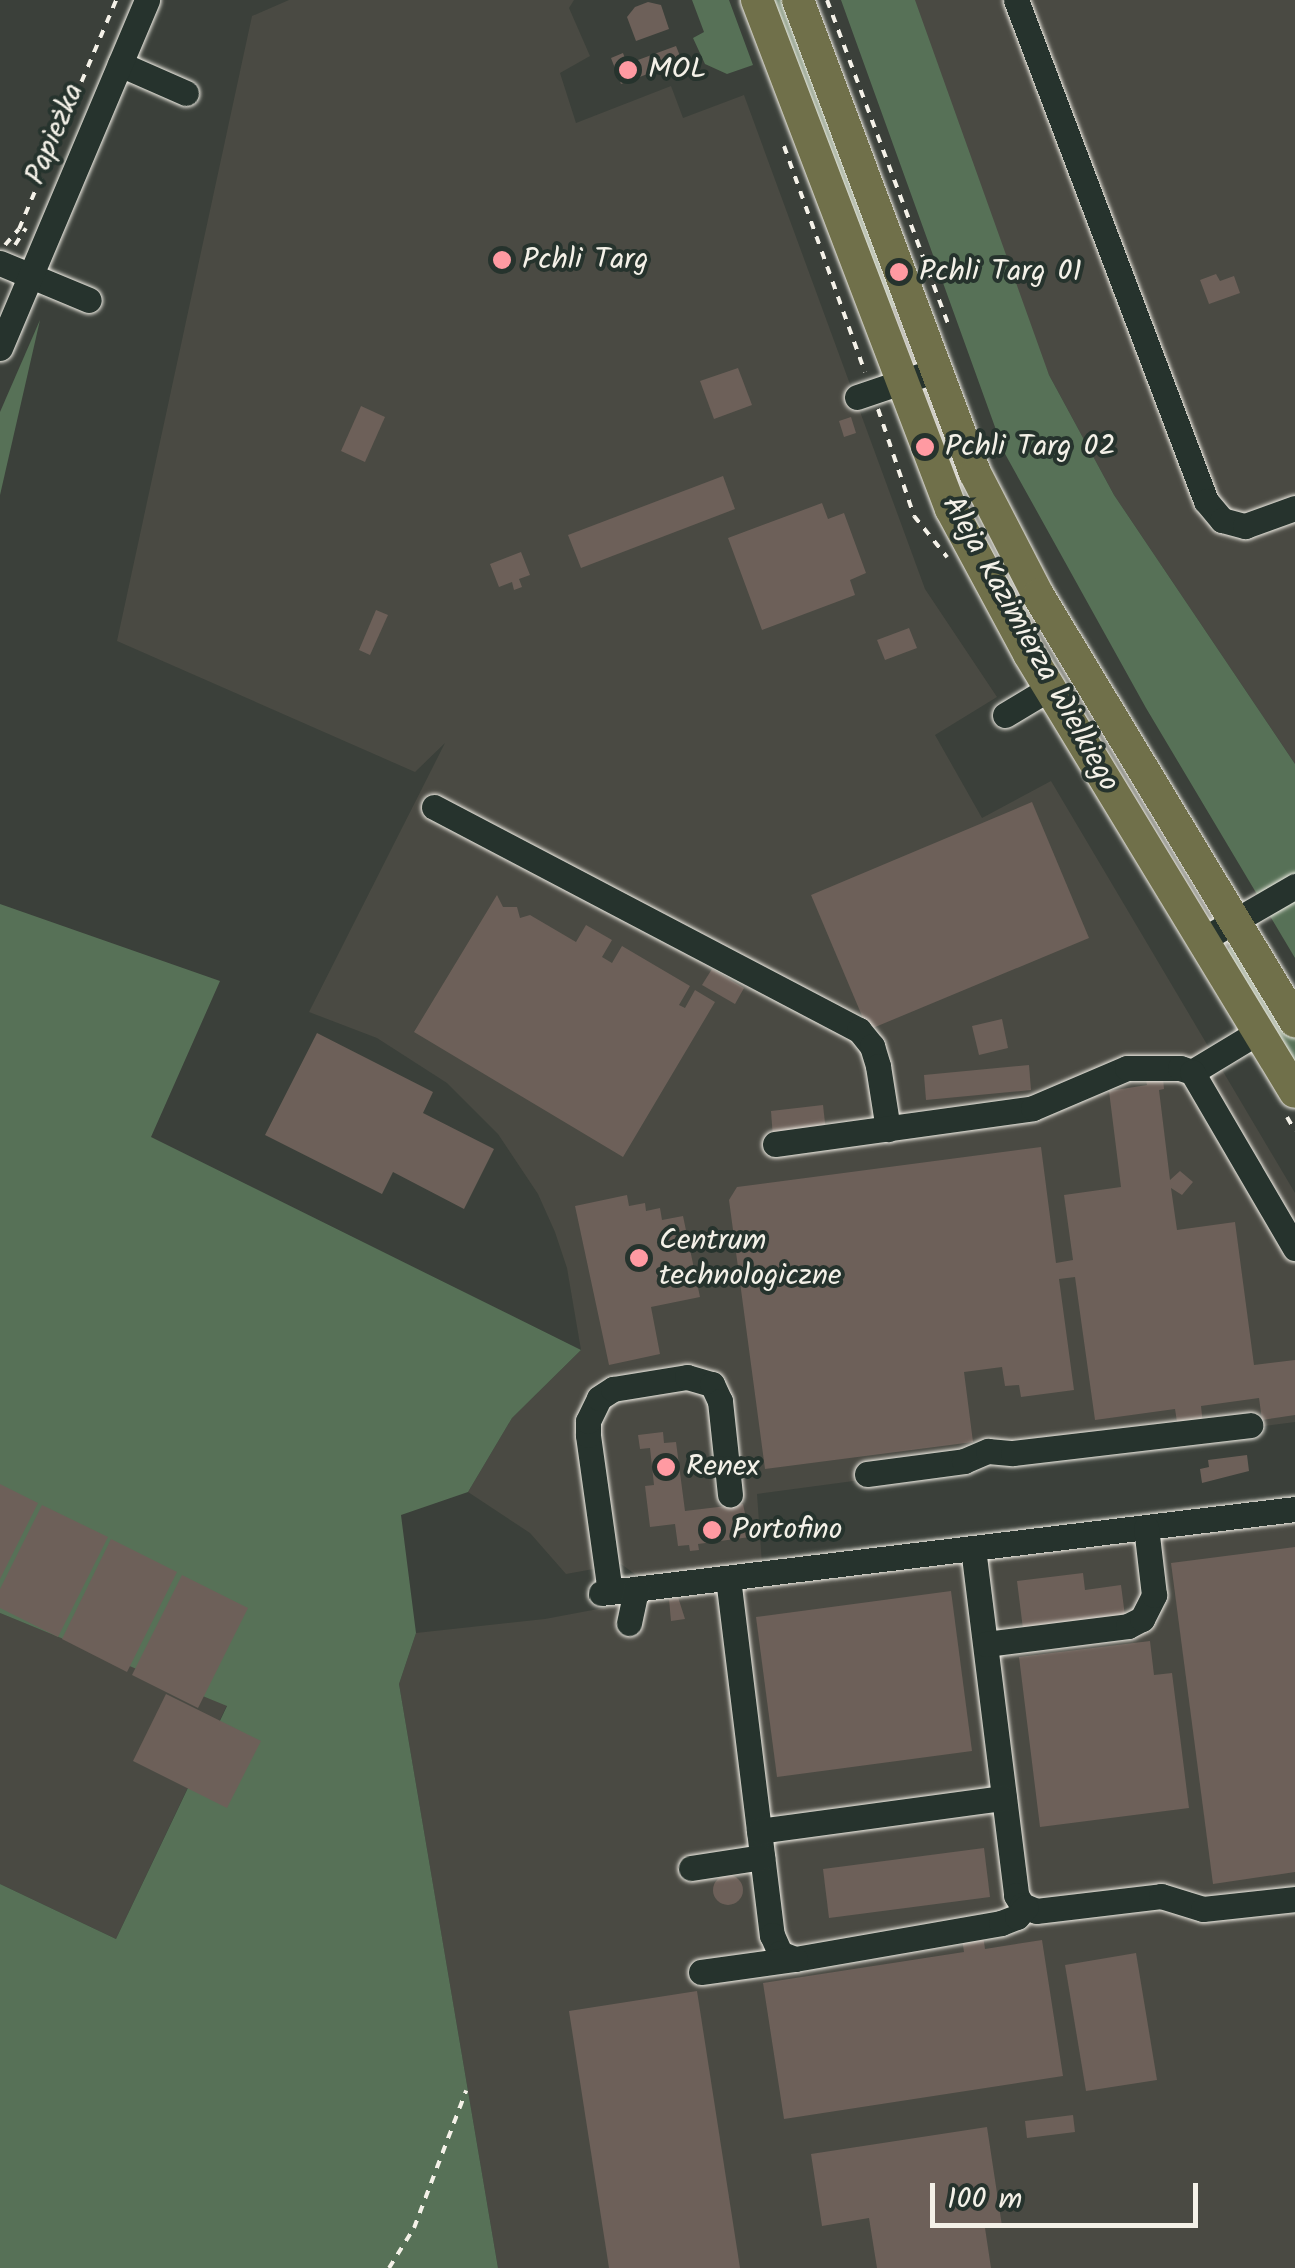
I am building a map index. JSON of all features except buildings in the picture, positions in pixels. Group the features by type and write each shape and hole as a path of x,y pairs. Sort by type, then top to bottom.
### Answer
{"main road":[{"name":"Aleja Kazimierza Wielkiego","path":"757,0 900,384 951,508 1050,688 1295,1092"},
{"name":"Aleja Kazimierza Wielkiego","path":"798,0 975,473 1038,595 1295,1021"}],"street":[{"name":"Papieżka","path":"0,348 147,0"},
{"path":"1016,0 1206,501 1222,520 1244,526 1295,508"},
{"path":"120,64 186,93"},
{"path":"0,263 90,300"},
{"path":"857,398 934,371"},
{"path":"1005,715 1050,688"},
{"path":"434,808 858,1030 872,1046 888,1129"},
{"path":"1202,940 1295,886"},
{"path":"775,1144 1033,1108 1127,1068 1159,1065 1192,1072 1258,1032"},
{"path":"1192,1072 1294,1248"},
{"path":"629,1624 615,1591 588,1436 588,1421 599,1398 612,1389 687,1377 712,1384 720,1401 730,1494"},
{"path":"867,1474 964,1461 988,1451 1013,1453 1250,1425"},
{"path":"615,1591 1295,1509"},
{"path":"986,1644 1128,1626 1142,1619 1154,1595 1146,1527"},
{"path":"974,1548 1016,1896 1026,1907 1036,1910 1161,1896 1203,1909 1295,1899"},
{"path":"728,1578 775,1946 794,1959"},
{"path":"759,1831 1004,1798"},
{"path":"690,1868 762,1858"},
{"path":"701,1972 1001,1922 1017,1917 1026,1907"}],"path":[{"path":"0,251 19,229 116,0"},
{"path":"828,0 950,332"},
{"path":"784,146 861,361"},
{"path":"389,2268 414,2228 466,2091"}],"shaded area":[{"path":"289,0 574,0 569,8 590,56 560,73 576,123 671,86 683,118 744,95 925,589 997,697 935,735 982,818 1051,781 1295,1193 1295,1422 757,1494 762,1564 653,1577 636,1575 621,1564 566,1574 530,1533 468,1492 512,1418 581,1350 567,1268 538,1194 498,1134 447,1083 377,1038 309,1012 445,743 415,772 117,641 252,16"},
{"path":"913,0 1295,0 1295,764 1114,495 1049,375 1025,322"},
{"path":"1295,1518 1295,2268 498,2268 399,1684 416,1633 545,1619 667,1596"},
{"path":"0,1613 227,1705 116,1939 0,1884"}],"green space":[{"path":"692,0 729,0 753,65 727,74 705,64 693,38 704,32"},
{"path":"770,0 787,0 899,305 886,311"},
{"path":"841,0 915,0 1049,375 1114,495 1295,764 1295,958 1146,708 1004,452"},
{"path":"40,320 0,495 0,412"},
{"path":"0,904 220,981 151,1137 581,1350 512,1418 468,1492 401,1515 416,1633 399,1684 498,2268 0,2268 0,1884 116,1939 227,1706 0,1613"},
{"path":"1231,946 1245,956 1295,1039 1295,1070 1226,952"}],"place":[{"name":"MOL","path":"628,70"},
{"name":"Pchli Targ","path":"502,260"},
{"name":"Pchli Targ 01","path":"899,272"},
{"name":"Pchli Targ 02","path":"925,447"},
{"name":"Centrum technologiczne","path":"639,1258"},
{"name":"Renex","path":"666,1467"},
{"name":"Portofino","path":"712,1530"}]}
